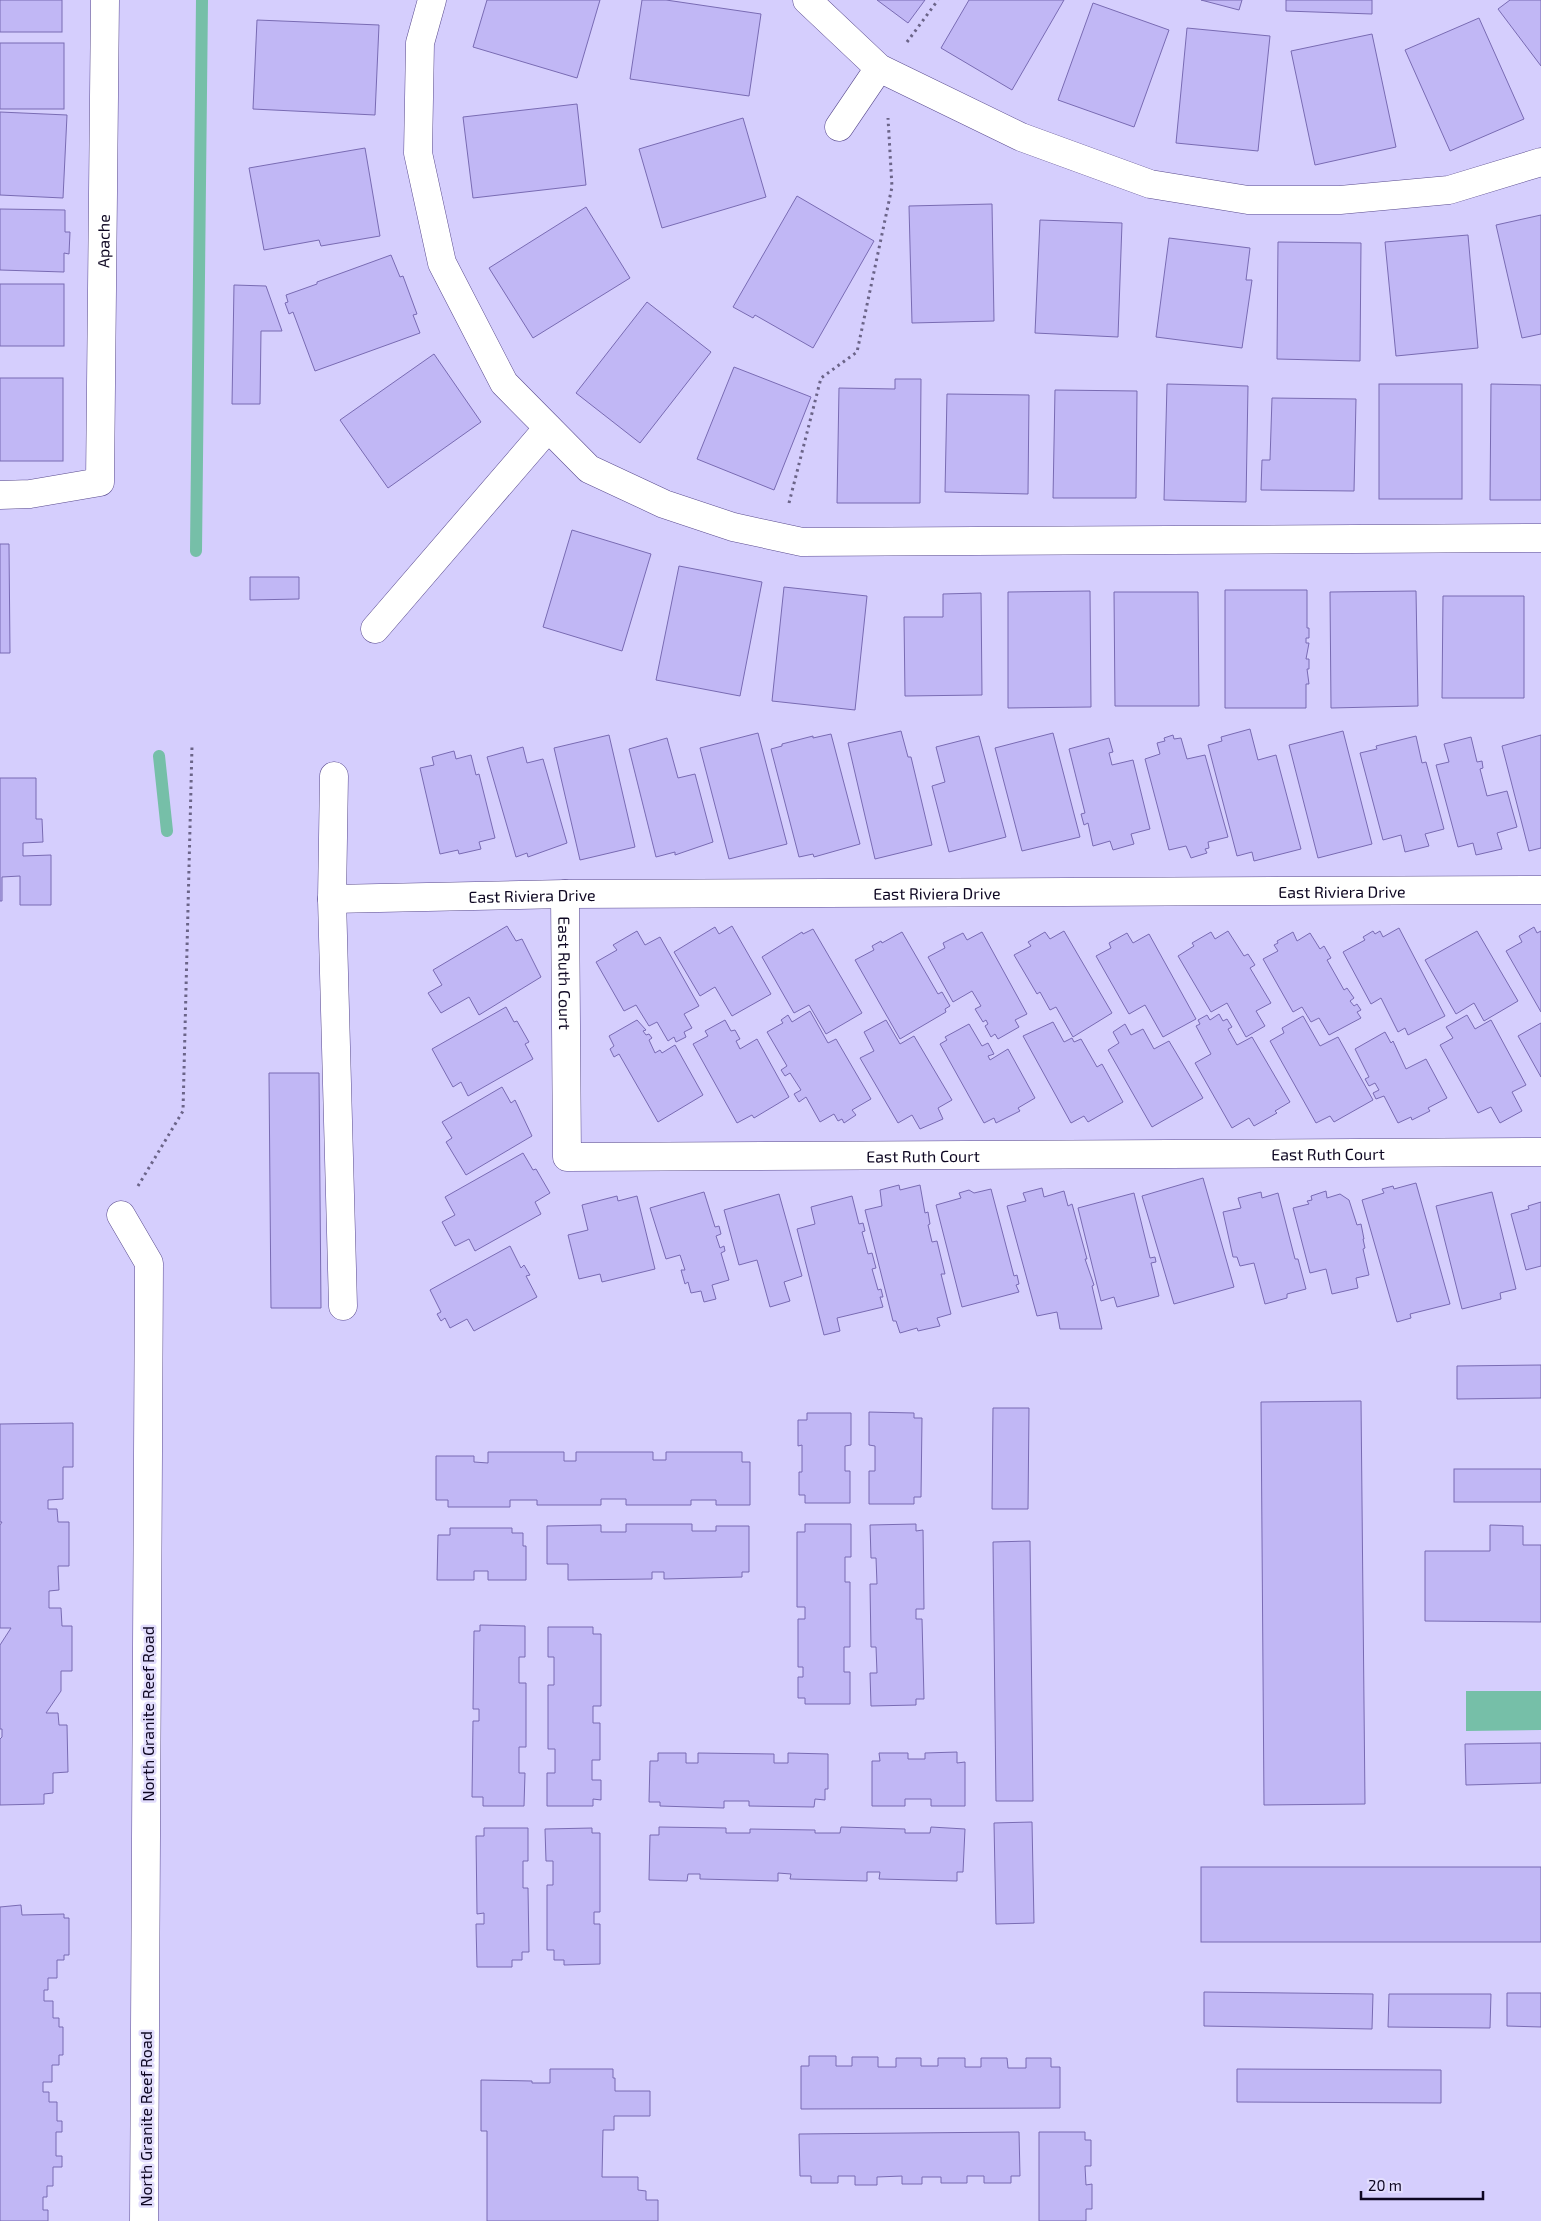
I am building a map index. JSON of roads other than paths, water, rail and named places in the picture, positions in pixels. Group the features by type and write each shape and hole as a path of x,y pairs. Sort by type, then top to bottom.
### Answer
{"street":[{"name":"Apache","path":"0,495 30,494 100,482 105,0"},
{"path":"432,0 420,43 418,153 442,263 504,383 589,469 664,504 733,527 802,542 1541,538"},
{"path":"807,0 882,70 1021,137 1150,184 1248,200 1340,200 1449,190 1541,162"},
{"path":"839,127 882,70"},
{"path":"375,629 548,428"},
{"path":"334,776 332,899 343,1306"},
{"name":"East Riviera Drive","path":"332,899 565,894 1541,890"},
{"name":"East Ruth Court","path":"565,894 567,1157 1541,1152"},
{"name":"North Granite Reef Road","path":"121,1214 149,1264 144,2221"}],"waterway":[{"path":"196,551 202,0"},
{"path":"159,756 167,831"}]}
